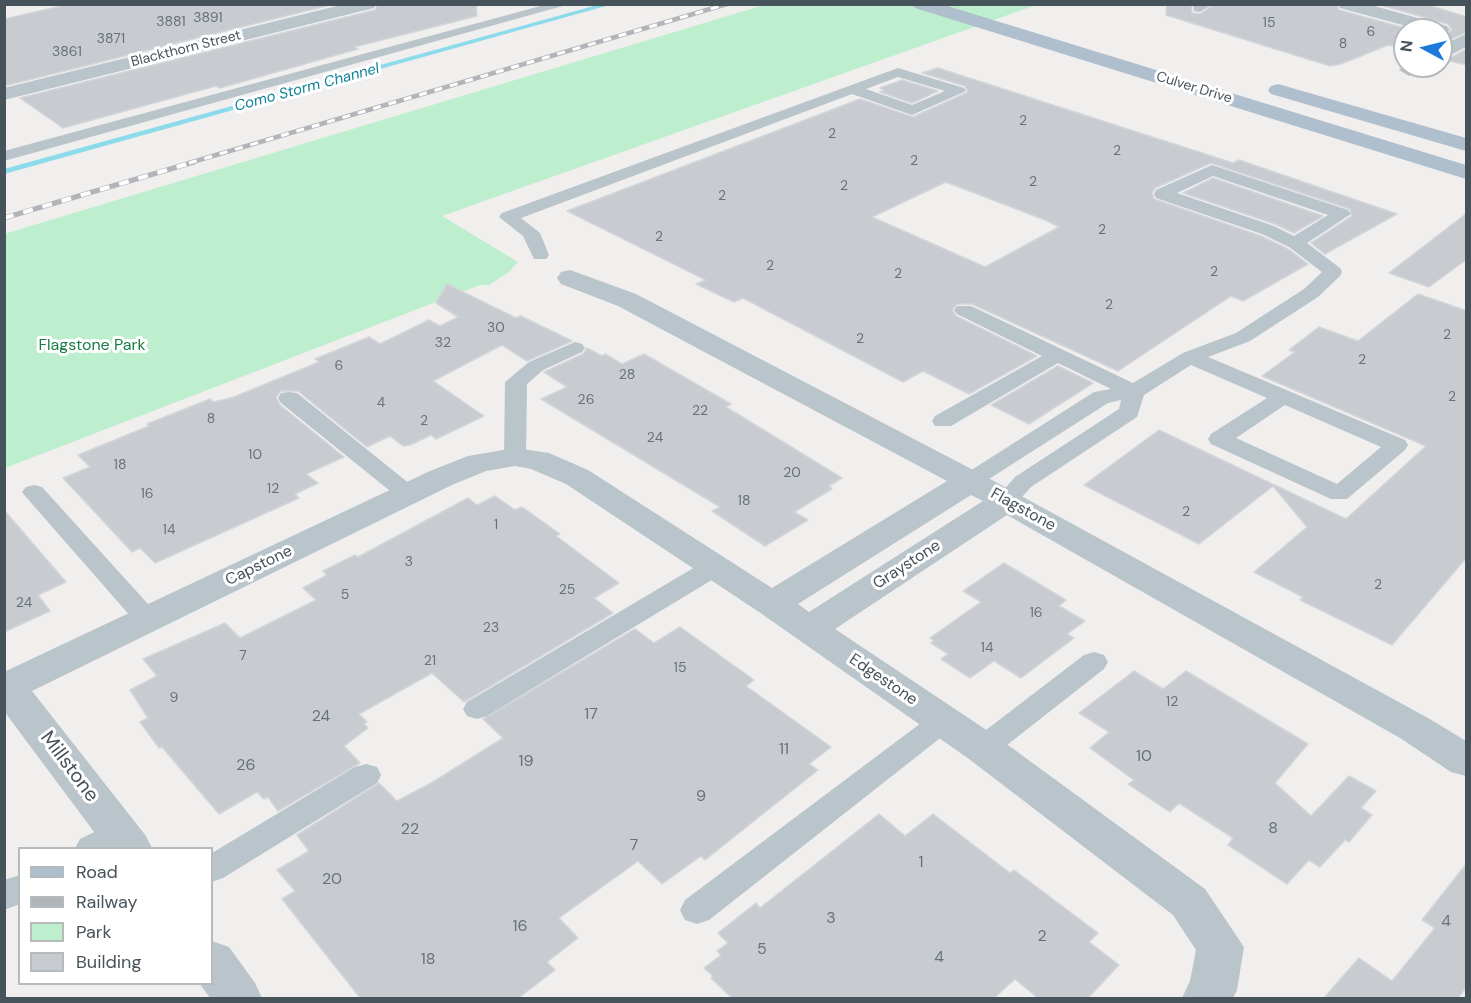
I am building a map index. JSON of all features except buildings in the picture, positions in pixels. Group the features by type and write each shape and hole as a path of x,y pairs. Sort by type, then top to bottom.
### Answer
{"main road":[{"name":"Culver Drive","path":"921,4 1467,172"},
{"path":"984,4 1066,29"},
{"path":"1259,85 1467,145"}],"street":[{"name":"Blackthorn Street","path":"4,94 368,4"},
{"path":"1346,4 1397,18"},
{"path":"1453,47 1467,39"},
{"name":"Flagstone","path":"570,278 627,300 970,481 1414,728 1467,761"},
{"name":"Capstone","path":"6,687 408,494 479,463 515,457"},
{"name":"Edgestone","path":"515,457 538,460 558,467 716,566 983,748 1189,902 1220,947 1213,990 1206,999"},
{"path":"772,604 970,481"},
{"name":"Graystone","path":"808,630 1006,501"},
{"name":"Millstone","path":"6,687 113,843"},
{"path":"213,963 238,999"}],"lane":[{"path":"4,156 564,4"},
{"path":"540,255 531,233 508,217 852,89 898,72 959,92 912,110 852,89"},
{"path":"970,481 1102,397 1134,392 1190,357 1243,337 1311,293 1333,272 1295,243 1268,230 1162,194 1212,170 1342,214 1295,243"},
{"path":"964,310 1134,392"},
{"path":"515,457 516,382 536,366 575,348"},
{"path":"943,421 1058,355"},
{"path":"1190,357 1284,396 1397,445 1339,494 1219,439 1284,396"},
{"path":"1006,501 1023,482 1129,412 1134,392"},
{"path":"289,398 408,494"},
{"path":"34,492 148,620"},
{"path":"477,709 716,566"},
{"path":"983,748 1094,662"},
{"path":"697,910 943,721"},
{"path":"213,867 366,775"},
{"path":"4,896 18,889"}],"green space":[{"name":"Flagstone Park","path":"764,5 1036,5 442,216 518,262 509,272 489,285 480,285 5,468 4,234"}],"waterway":[{"name":"Como Storm Channel","path":"4,172 610,4"}],"railway":[{"path":"189,163 727,4"},
{"path":"4,218 194,162"}]}
